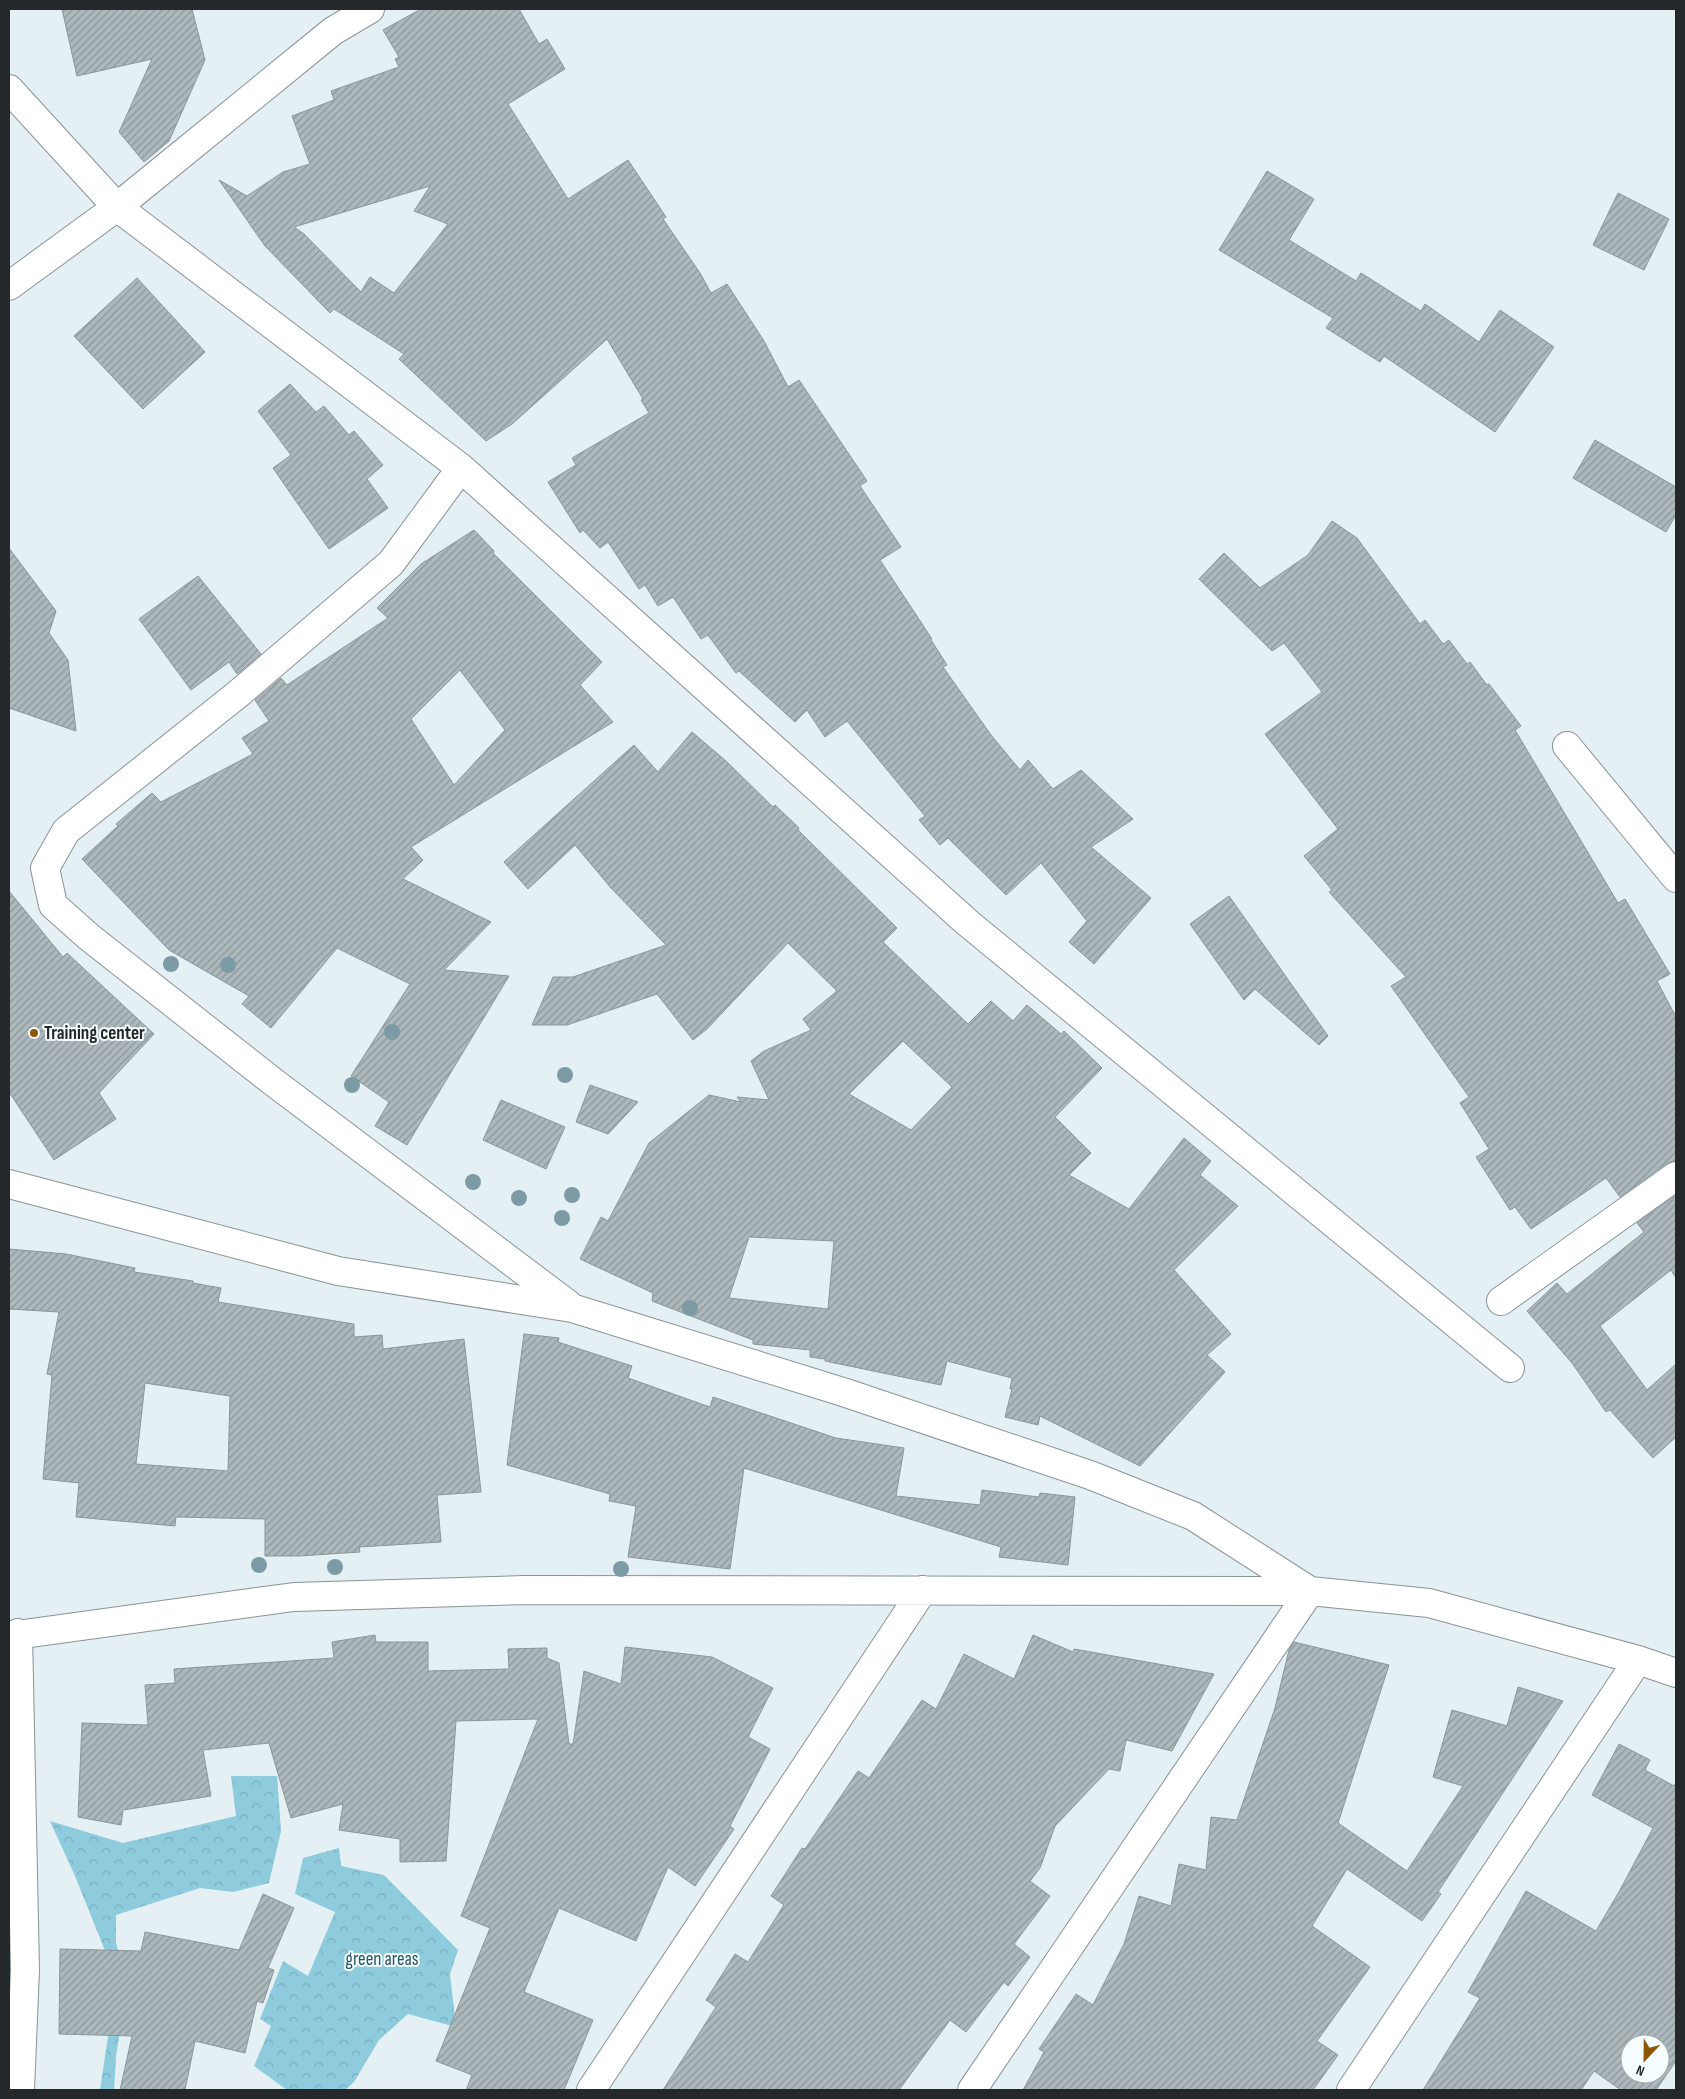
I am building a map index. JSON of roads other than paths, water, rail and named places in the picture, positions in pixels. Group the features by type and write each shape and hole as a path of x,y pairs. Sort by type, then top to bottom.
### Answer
{"street":[{"path":"9,286 117,207 332,32 370,9"},
{"path":"9,89 117,207 461,468 969,924 1510,1368"},
{"path":"461,468 391,563 238,694 66,831 45,868 53,905 89,937 272,1081 572,1308"},
{"path":"1567,746 1676,878"},
{"path":"1500,1301 1676,1176"},
{"path":"9,1184 338,1271 572,1308 843,1392 1090,1475 1193,1516 1310,1591"},
{"path":"20,2090 26,1970 13,1634 294,1597 525,1590 1310,1591 1429,1603 1638,1660 1676,1673"},
{"path":"591,2090 923,1590"},
{"path":"972,2090 1310,1591"},
{"path":"1351,2090 1638,1660"}],"place":[{"name":"Training center","path":"34,1033"}],"park label":[{"name":"green areas","path":"382,1959"}]}
